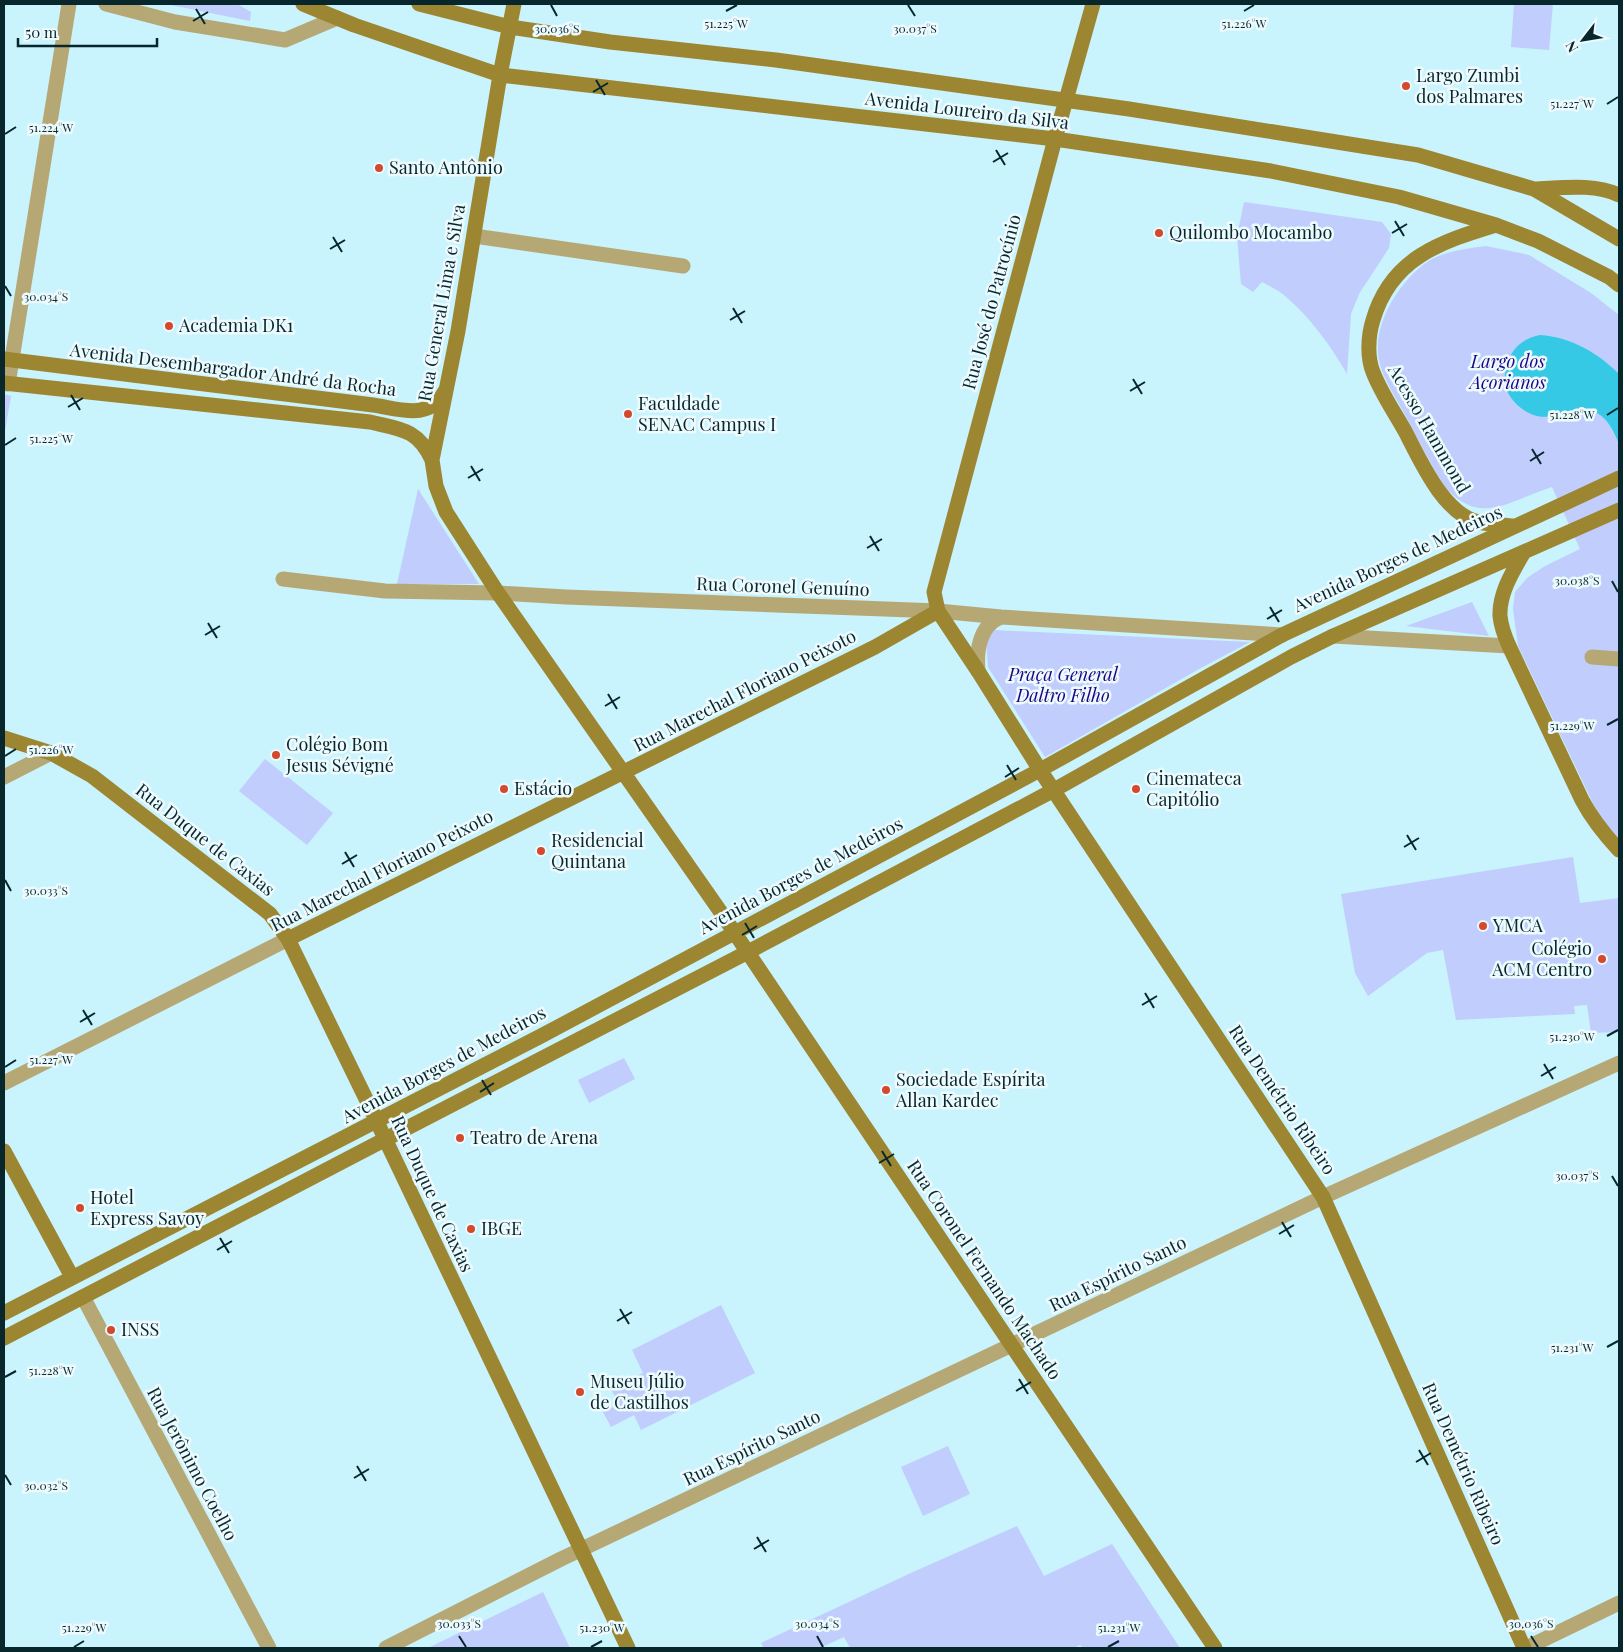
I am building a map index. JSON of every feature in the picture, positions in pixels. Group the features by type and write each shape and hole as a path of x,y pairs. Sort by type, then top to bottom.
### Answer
{"main road":[{"name":"Avenida Loureiro da Silva","path":"303,4 337,18 500,74 1055,139 1271,170 1399,197 1496,225 1538,241 1619,284"},
{"name":"Avenida Loureiro da Silva","path":"419,4 510,27 610,42 776,60 1138,111 1418,155 1534,189 1619,239"},
{"path":"488,22 501,17 513,4"},
{"name":"Rua General Lima e Silva","path":"498,592 446,512 436,486 432,460 458,331 513,4"},
{"name":"Rua José do Patrocínio","path":"938,611 934,592 1093,4"},
{"name":"Avenida Loureiro da Silva","path":"1534,189 1580,187 1598,189 1619,195"},
{"name":"Acesso Hammond","path":"1496,225 1456,237 1432,248 1395,276 1384,291 1376,311 1371,327 1369,350 1374,373 1435,485 1454,510 1477,522 1512,526"},
{"name":"Avenida Desembargador André da Rocha","path":"7,360 362,403 414,412 425,410 434,405 441,398 447,387"},
{"name":"Avenida Desembargador André da Rocha","path":"6,383 370,422 405,430 417,437 426,447 432,460"},
{"name":"Avenida Borges de Medeiros","path":"4,1313 389,1115 735,933 1040,770 1282,635 1512,526 1619,478"},
{"path":"4,1338 748,952 1054,790 1291,657 1333,636 1619,510"},
{"path":"1524,552 1508,581 1500,615 1503,631 1582,800 1596,824 1619,850"},
{"name":"Rua Coronel Fernando Machado","path":"498,592 748,952 1215,1648"},
{"name":"Rua Demétrio Ribeiro","path":"938,611 1040,770 1323,1197 1525,1648"},
{"name":"Rua Marechal Floriano Peixoto","path":"288,939 875,647 938,611"},
{"name":"Rua Duque de Caxias","path":"4,738 50,753 92,776 270,914 288,939 628,1648"},
{"path":"4,1151 72,1277"}],"street":[{"path":"6,383 7,360 69,4"},
{"path":"106,4 175,22 284,40 337,18"},
{"path":"474,236 683,266"},
{"name":"Rua Coronel Genuíno","path":"283,579 385,591 498,592 566,597 938,611 1001,617 1282,635"},
{"path":"978,671 978,653 984,632 992,622 1001,617"},
{"path":"1333,636 1509,646"},
{"path":"1592,657 1619,659"},
{"path":"4,777 50,753"},
{"name":"Rua Marechal Floriano Peixoto","path":"4,1083 288,939"},
{"name":"Rua Espírito Santo","path":"386,1648 581,1550 1323,1197 1619,1063"},
{"name":"Rua Jerônimo Coelho","path":"83,1296 269,1648"},
{"path":"1525,1648 1619,1602"}],"green space":[{"path":"166,4 237,4 251,12 250,21"},
{"path":"1514,4 1553,4 1549,50 1511,47"},
{"path":"1244,202 1382,222 1391,234 1389,248 1359,294 1351,314 1347,374 1319,332 1283,294 1262,282 1253,292 1241,284 1237,236"},
{"name":"Largo dos Açorianos","path":"1486,246 1529,255 1591,293 1619,315 1619,838 1600,818 1518,646 1513,609 1515,592 1527,578 1545,566 1580,549 1552,487 1494,508 1468,505 1454,496 1440,481 1387,382 1379,360 1378,339 1381,325 1394,298 1413,274 1434,258 1460,250"},
{"path":"4,394 11,396 4,437"},
{"path":"418,489 479,584 397,584"},
{"path":"1472,602 1489,636 1406,626"},
{"name":"Praça General Daltro Filho","path":"994,630 1250,642 1045,757 988,667 986,640"},
{"path":"265,759 333,813 307,845 239,791"},
{"name":"YMCA","path":"1573,857 1580,903 1619,898 1619,1032 1591,1033 1587,1005 1574,1006 1575,1014 1456,1020 1443,950 1427,953 1368,996 1355,973 1341,894"},
{"path":"624,1058 635,1079 589,1103 578,1080"},
{"path":"721,1305 755,1373 641,1430 634,1415 611,1427 603,1412 619,1404 611,1389 643,1373 632,1350"},
{"path":"948,1446 970,1494 923,1516 901,1467"},
{"path":"1017,1526 1044,1576 1112,1544 1180,1648 1083,1648 1080,1645 1074,1648 850,1648 844,1637 820,1648 764,1648 761,1643 913,1572"},
{"path":"543,1592 570,1648 428,1648"}],"shaded area":[{"path":"1540,335 1562,339 1583,347 1602,359 1619,374 1619,444 1608,423 1591,410 1580,409 1546,417 1527,412 1512,399 1506,388 1505,378 1510,358 1514,349 1521,343"}],"place":[{"name":"Largo Zumbi dos Palmares","path":"1406,86"},
{"name":"Santo Antônio","path":"379,168"},
{"name":"Quilombo Mocambo","path":"1159,233"},
{"name":"Academia DK1","path":"169,326"},
{"name":"Faculdade SENAC Campus I","path":"628,414"},
{"name":"Colégio Bom Jesus Sévigné","path":"276,755"},
{"name":"Estácio","path":"504,789"},
{"name":"Cinemateca Capitólio","path":"1136,789"},
{"name":"Residencial Quintana","path":"541,851"},
{"name":"YMCA","path":"1483,926"},
{"name":"Colégio ACM Centro","path":"1602,959"},
{"name":"Sociedade Espírita Allan Kardec","path":"886,1090"},
{"name":"Teatro de Arena","path":"460,1138"},
{"name":"Hotel Express Savoy","path":"80,1208"},
{"name":"IBGE","path":"471,1229"},
{"name":"INSS","path":"111,1330"},
{"name":"Museu Júlio de Castilhos","path":"580,1392"}]}
